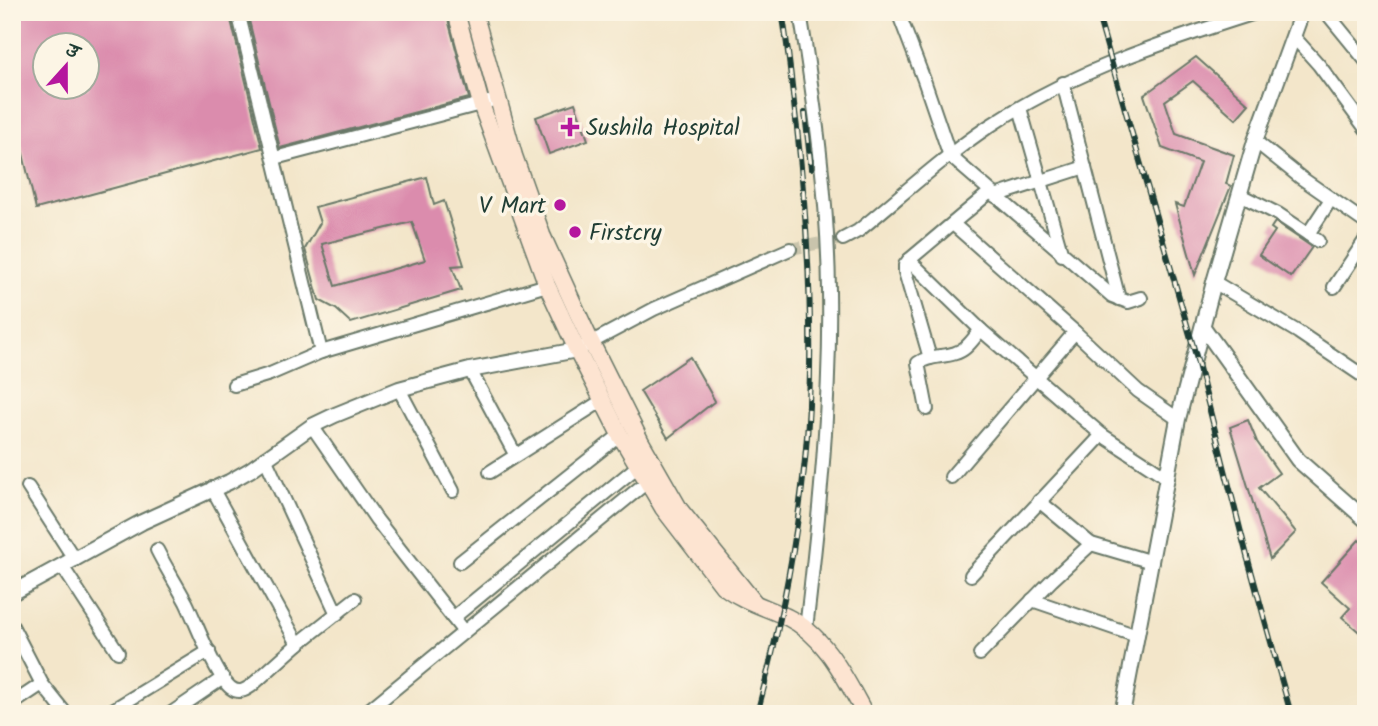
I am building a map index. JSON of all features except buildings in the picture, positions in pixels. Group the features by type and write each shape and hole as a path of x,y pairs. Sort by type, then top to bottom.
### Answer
{"main road":[{"path":"456,12 481,104 547,285 584,346 652,477"},
{"path":"474,12 514,156 603,400 620,435 638,466 652,477 757,606 788,618 806,629 826,649 866,714"}],"street":[{"path":"238,12 321,352"},
{"path":"800,12 818,128 829,292 826,441 806,629"},
{"path":"898,12 950,156 1112,296 1128,302 1142,298"},
{"path":"843,239 858,231 988,127 1063,83 1178,36 1258,12"},
{"path":"1122,714 1178,419 1255,141 1302,12"},
{"path":"1326,12 1366,61"},
{"path":"1293,36 1319,65 1366,129"},
{"path":"1063,83 1119,299"},
{"path":"275,158 498,99"},
{"path":"1020,108 1062,255"},
{"path":"1255,141 1366,223"},
{"path":"930,358 905,272 905,265 909,260 993,194 1085,167"},
{"path":"1240,195 1278,214 1313,238 1331,199"},
{"path":"953,224 1076,332 1138,391 1178,419"},
{"path":"1334,287 1366,239"},
{"path":"12,593 142,522 183,506 212,488 229,482 312,426 399,388 584,346 654,309 790,249"},
{"path":"909,260 981,330 1102,435 1168,478"},
{"path":"1214,282 1298,332 1366,378"},
{"path":"234,385 270,374 321,352 547,285"},
{"path":"1203,327 1298,460 1366,520"},
{"path":"927,409 918,363 959,352 981,330"},
{"path":"951,477 1076,332"},
{"path":"470,370 515,454"},
{"path":"399,388 453,491"},
{"path":"490,472 603,400"},
{"path":"312,426 376,519 464,632"},
{"path":"460,562 620,435"},
{"path":"971,575 1102,435"},
{"path":"265,458 337,614"},
{"path":"453,618 638,466"},
{"path":"364,714 652,477"},
{"path":"28,487 118,652"},
{"path":"212,488 298,643"},
{"path":"1039,501 1091,544 1152,562"},
{"path":"980,654 1091,544"},
{"path":"157,550 223,678 232,689 243,691 298,643 355,599"},
{"path":"1032,600 1137,636"},
{"path":"12,626 42,684 66,714"},
{"path":"106,714 209,651"},
{"path":"170,714 223,678"},
{"path":"12,704 42,684"}],"tunnel":[{"path":"790,249 843,239"}],"railway":[{"path":"757,714 791,561 803,483 809,405 810,301 806,231 797,128 782,12"},
{"path":"1097,12 1196,356 1291,714"},
{"path":"805,113 811,168"}],"place":[{"name":"Sushila Hospital","path":"570,127"},
{"name":"V Mart","path":"560,205"},
{"name":"Firstcry","path":"575,232"}]}
